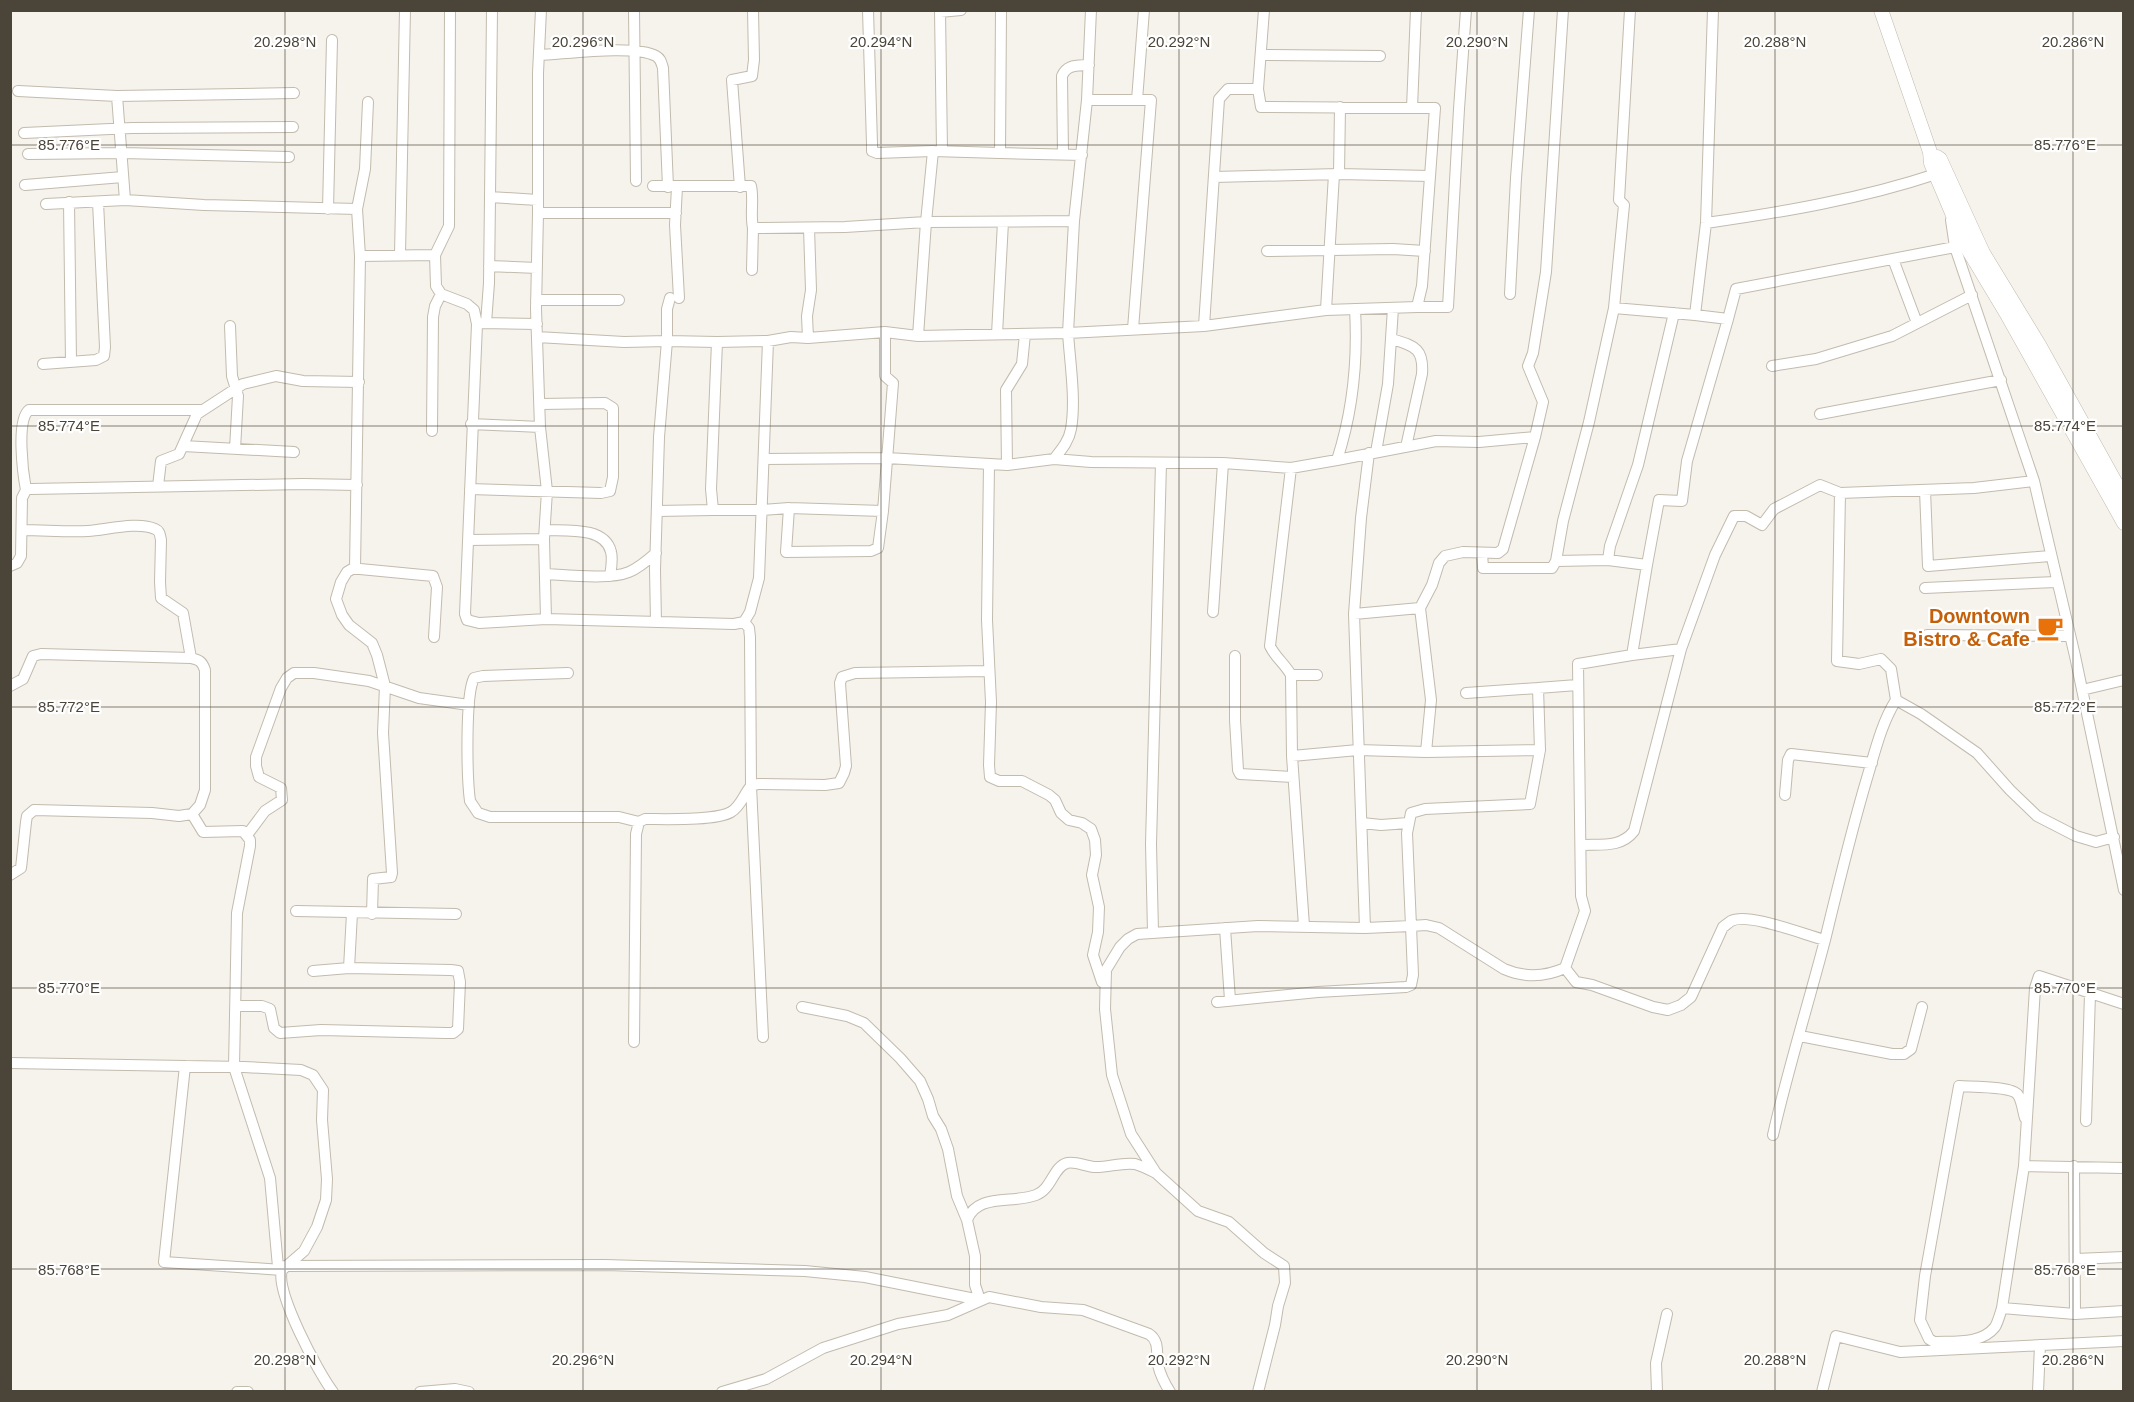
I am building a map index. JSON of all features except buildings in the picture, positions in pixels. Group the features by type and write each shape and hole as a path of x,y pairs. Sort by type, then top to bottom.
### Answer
{"street":[{"path":"400,254 405,10"},
{"path":"450,10 449,226 435,255 436,286 441,294 467,304 482,323"},
{"path":"492,10 489,266 471,424 465,605 467,620 478,623 546,619 734,624 744,622 750,612 759,578 768,341"},
{"path":"541,10 536,300 540,427 547,491 544,574 546,619"},
{"path":"634,10 636,181"},
{"path":"740,187 732,80 752,76 753,10"},
{"path":"868,10 872,151 877,153 938,151 1082,155"},
{"path":"918,336 926,222 938,151 940,11 961,10"},
{"path":"1000,153 1001,10"},
{"path":"1054,459 1064,447 1071,431 1068,333 1074,220 1087,100 1091,10"},
{"path":"1137,100 1144,10"},
{"path":"1264,10 1258,89 1261,107 1435,108 1422,286 1418,307 1413,307"},
{"path":"1412,108 1416,10"},
{"path":"537,337 624,342 667,340 717,342 768,341 791,337 808,338 885,332 918,336 1068,333 1204,326 1326,310 1448,307 1466,10"},
{"path":"1510,294 1529,10"},
{"path":"1426,752 1431,700 1420,608 1432,585 1439,563 1445,556 1463,552 1498,553 1506,544 1543,402 1528,366 1533,353 1546,272 1563,10"},
{"path":"1482,553 1483,568 1552,568 1556,561 1563,521 1586,433 1614,308 1624,205 1619,200 1630,10"},
{"path":"1695,315 1706,223 1713,10"},
{"path":"1881,10 1930,152 1931,164 1966,246 2041,362 2124,498"},
{"path":"328,208 332,40"},
{"path":"539,55 634,51 654,55 660,60 663,68 676,213 674,298 667,309 667,340 659,437 656,622"},
{"path":"1261,55 1380,56"},
{"path":"1063,155 1062,76 1072,66 1089,65"},
{"path":"1204,326 1220,99 1228,89 1258,89"},
{"path":"18,91 117,96 294,93"},
{"path":"117,96 125,200"},
{"path":"1087,100 1151,100 1133,329"},
{"path":"355,569 360,255 357,209 365,170 368,102"},
{"path":"1326,310 1340,107"},
{"path":"24,133 119,129 293,127"},
{"path":"1930,152 1940,159 1983,253 2124,524"},
{"path":"28,154 123,153 289,157"},
{"path":"1214,177 1336,174 1430,176"},
{"path":"1706,223 1762,215 1889,190 1936,174"},
{"path":"25,185 123,177"},
{"path":"653,186 751,186 753,198 752,270"},
{"path":"490,197 538,200"},
{"path":"46,204 125,200 204,205 357,209"},
{"path":"69,202 71,362"},
{"path":"43,364 96,360 104,356 98,202"},
{"path":"1949,205 1955,247 2034,481 2082,690 2124,890"},
{"path":"538,213 676,213"},
{"path":"753,228 1074,220"},
{"path":"997,334 1004,222"},
{"path":"808,338 807,316 811,290 809,228"},
{"path":"1632,655 1659,500 1682,501 1688,461 1736,289 1955,247"},
{"path":"1267,251 1393,249 1425,251"},
{"path":"360,255 435,255"},
{"path":"1893,259 1917,323"},
{"path":"489,266 537,268"},
{"path":"432,431 433,316 441,294"},
{"path":"1772,366 1816,359 1892,336 1972,295"},
{"path":"536,300 619,300"},
{"path":"1365,928 1354,614 1361,518 1388,384 1393,308"},
{"path":"1614,308 1728,319"},
{"path":"1336,460 1345,436 1353,398 1355,309"},
{"path":"1608,560 1610,546 1638,465 1674,313"},
{"path":"482,323 537,324"},
{"path":"230,326 232,376 238,403 235,449"},
{"path":"789,508 786,552 871,551 878,548 893,383 885,376 885,332"},
{"path":"1007,465 1006,390 1022,364 1025,334"},
{"path":"1392,339 1411,345 1421,354 1423,363 1406,447"},
{"path":"713,510 711,489 717,342"},
{"path":"158,486 161,461 176,457 194,418 236,387 276,376 303,381 359,382"},
{"path":"1821,414 2001,380"},
{"path":"470,489 601,493 610,491 613,477 613,408 605,403 541,404"},
{"path":"10,566 16,563 21,556 18,524 23,416 29,410 202,410"},
{"path":"471,424 540,427"},
{"path":"764,459 887,458 1007,465 1054,459 1091,462 1223,463 1291,468 1436,441 1479,442 1535,437"},
{"path":"183,446 294,452"},
{"path":"1153,932 1151,844 1161,463"},
{"path":"1213,612 1223,463"},
{"path":"989,464 987,620 991,702 988,765 990,777 999,781 1022,781 1049,795 1055,800 1061,813 1069,820 1082,823 1091,829 1095,840 1096,855 1092,875 1099,907 1098,932 1093,955 1105,991"},
{"path":"1291,468 1270,646 1291,675 1293,777 1304,926"},
{"path":"1582,845 1619,843 1634,831 1682,649 1715,555 1734,516 1746,516 1762,525 1774,509 1821,486 1840,493 1974,488 2034,481"},
{"path":"19,496 36,488 357,485"},
{"path":"1925,490 1928,566 2050,556"},
{"path":"1773,1135 1785,1082 1800,1036 1825,940 1848,843 1889,711 1896,700 1890,669 1881,659 1859,664 1838,661 1840,493"},
{"path":"657,511 789,508 883,511"},
{"path":"18,524 87,531 124,526 145,526 157,530 161,540 160,593 165,602 183,613 190,658"},
{"path":"468,540 588,532 608,544 611,552 610,576"},
{"path":"544,574 610,576 630,572 656,553"},
{"path":"1556,561 1608,560 1647,565"},
{"path":"372,914 373,879 388,878 392,873 384,733 385,686 372,644 349,625 337,606 337,593 347,572 355,569 433,576 437,587 434,638"},
{"path":"1925,588 2056,582"},
{"path":"1354,614 1420,608"},
{"path":"744,622 749,628 750,638 751,786 763,1036"},
{"path":"1927,635 2070,636"},
{"path":"1258,1392 1278,1306 1286,1283 1284,1266 1264,1253 1229,1222 1198,1211 1156,1173 1131,1134 1112,1075 1105,1009 1107,965 1120,947 1133,935 1153,932 1225,928 1304,926 1365,928 1426,925 1439,928 1515,974 1540,976 1565,968 1585,911 1581,896 1578,664 1682,649"},
{"path":"10,686 23,680 31,660 36,655 190,658 203,663 205,670 205,790 200,805 192,814 179,816 152,813 34,810 27,816 21,868 10,875"},
{"path":"1235,656 1238,770 1240,774 1293,777"},
{"path":"751,786 839,783 846,766 840,683 842,677 847,674 988,671"},
{"path":"247,835 265,811 282,800 281,788 259,777 255,766 262,736 287,678 299,672 369,681 418,698 469,705"},
{"path":"568,674 478,676 473,680 469,705 469,790 470,801 477,813 490,817 510,818 619,817 639,822 645,819 701,818 726,814 739,806 751,786"},
{"path":"1291,675 1317,675"},
{"path":"2082,690 2124,680"},
{"path":"1466,693 1577,685"},
{"path":"1217,1002 1318,992 1401,988 1411,985 1413,975 1408,823 1411,813 1425,809 1530,804 1540,750 1538,688"},
{"path":"1896,700 1921,714 1977,753 2037,816 2076,836 2096,842 2114,840"},
{"path":"1292,756 1358,750 1426,752 1540,750"},
{"path":"1785,795 1788,760 1791,754 1872,763"},
{"path":"192,814 203,832 237,830 247,835 250,840 250,855 237,913 237,1006 234,1067 270,1178 278,1267 284,1268"},
{"path":"634,1042 636,834 639,822"},
{"path":"1362,823 1381,825 1408,823"},
{"path":"2114,840 2124,853"},
{"path":"296,911 456,914"},
{"path":"349,968 352,913"},
{"path":"1565,968 1576,982 1592,984 1653,1007 1668,1010 1681,1005 1691,997 1723,927 1731,921 1744,919 1825,940"},
{"path":"1225,928 1230,1000"},
{"path":"237,1006 262,1006 270,1009 274,1028 280,1033 321,1030 453,1033 458,1029 460,982 458,971 349,968 314,971"},
{"path":"2027,1127 2016,1093 1996,1088 1959,1086 1928,1257 1920,1320 1929,1339 1934,1342 1974,1340 1986,1334 1995,1326 2002,1308 2024,1166 2027,1127 2035,988 2039,975 2124,1004"},
{"path":"2086,1121 2090,994"},
{"path":"802,1007 847,1016 864,1023 920,1081 948,1149 957,1196 967,1220 975,1256 975,1285 981,1300"},
{"path":"1800,1036 1892,1054 1904,1054 1911,1049 1922,1007"},
{"path":"10,1063 234,1067 300,1070 313,1075 323,1089 322,1120 327,1179 326,1200 317,1227 304,1251 284,1268 281,1280 300,1332 333,1392"},
{"path":"186,1066 164,1262 284,1268 605,1265 805,1271 865,1277 981,1300"},
{"path":"967,1220 975,1207 992,1200 1006,1202 1023,1199 1044,1191 1061,1166 1068,1163 1097,1167 1136,1164 1156,1173"},
{"path":"2024,1166 2124,1168"},
{"path":"2074,1166 2075,1314"},
{"path":"2075,1259 2124,1257"},
{"path":"722,1392 766,1379 823,1348 898,1324 948,1315 981,1300 995,1297 1041,1307 1083,1310 1153,1336 1156,1342 1158,1364 1168,1391"},
{"path":"2002,1308 2075,1314 2124,1311"},
{"path":"1657,1392 1656,1363 1666,1314"},
{"path":"1822,1392 1836,1336 1900,1352 2124,1341"},
{"path":"2038,1392 2040,1344"},
{"path":"420,1392 455,1389 469,1392"},
{"path":"237,1392 248,1392"}],"place":[{"name":"Downtown Bistro & Cafe","path":"2050,628"}]}
